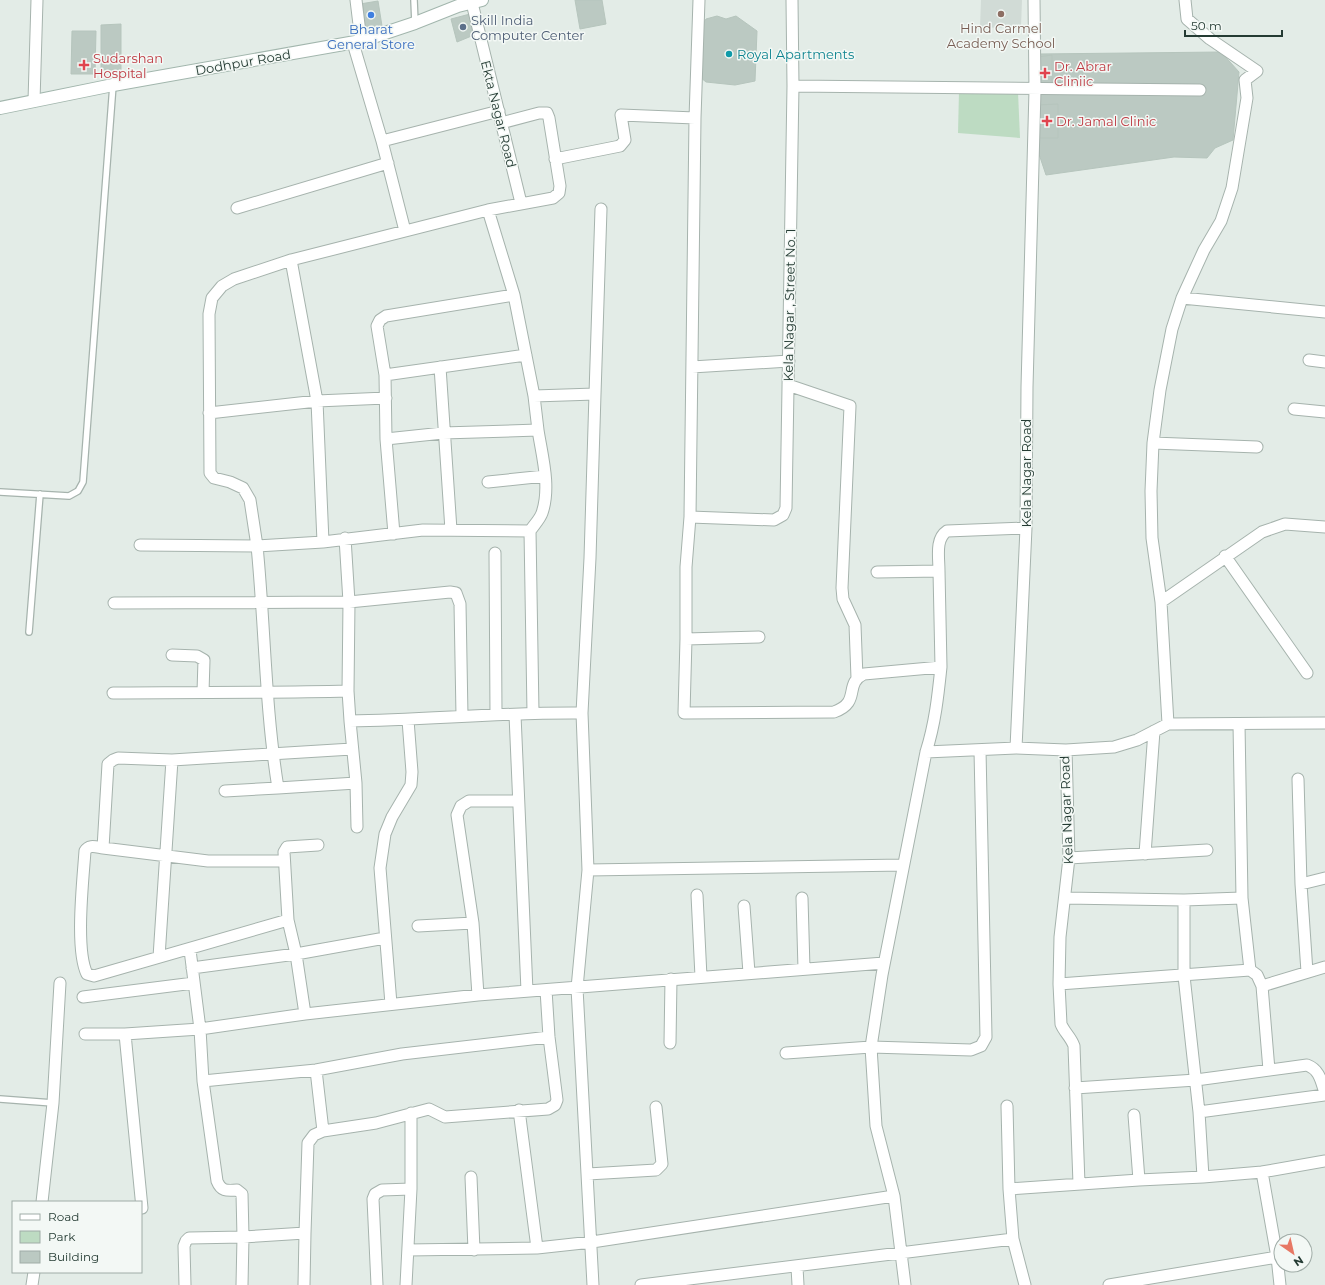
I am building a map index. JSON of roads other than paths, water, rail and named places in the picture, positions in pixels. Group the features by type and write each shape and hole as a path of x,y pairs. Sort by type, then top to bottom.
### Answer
{"street":[{"path":"34,102 37,0"},
{"path":"356,0 357,42 405,231"},
{"path":"699,0 695,118 690,517 686,566 684,713 834,712 843,709 849,703 854,682 857,678 864,674 940,667"},
{"name":"Kela Nagar , Street No. 1","path":"690,517 774,520 783,516 786,508 793,86 792,0"},
{"name":"Kela Nagar Road","path":"1034,0 1035,90 1027,387 1026,528 1016,748 1066,750 1069,858 1066,898 1060,937 1059,984 1061,1024 1074,1046 1078,1184"},
{"path":"1168,724 1161,602 1152,538 1150,490 1153,443 1160,390 1169,345 1182,298 1204,250 1221,221 1232,188 1247,98 1245,80 1256,72 1210,39 1186,19 1185,0"},
{"name":"Dodhpur Road","path":"0,108 113,85 357,42 415,23 458,3 477,1"},
{"name":"Ekta Nagar Road","path":"477,1 501,123 521,203"},
{"path":"793,86 1035,90 1200,90"},
{"path":"382,141 499,112"},
{"path":"278,788 272,753 267,693 263,604 257,546 250,500 243,488 230,482 214,478 210,473 209,314 212,298 222,286 234,279 291,260 488,210 553,198 559,193 560,186 547,113 539,113 501,123"},
{"path":"555,159 620,146 625,140 621,115 695,118"},
{"path":"237,208 388,163"},
{"path":"593,1285 592,1242 577,988 588,870 582,714 590,558 601,209"},
{"path":"488,210 514,294 534,396 545,476 542,514 530,531 533,713"},
{"path":"291,260 317,401 323,542"},
{"path":"394,534 386,439 385,375 377,326 380,320 386,316 514,294"},
{"path":"1182,298 1325,312"},
{"path":"385,375 526,355"},
{"path":"1309,360 1325,362"},
{"path":"692,367 789,361"},
{"path":"440,367 451,530"},
{"path":"788,385 850,406 842,588 843,599 855,625 857,678"},
{"path":"534,396 595,394"},
{"path":"209,413 317,401 386,398"},
{"path":"1294,409 1325,412"},
{"path":"386,439 444,433 538,430"},
{"path":"1153,443 1257,446"},
{"path":"488,482 545,476"},
{"path":"1161,602 1225,556 1262,532 1285,524 1325,527"},
{"path":"904,1285 894,1196 876,1126 871,1047 884,963 926,752 932,735 937,705 940,667 939,540 947,531 1026,528"},
{"path":"140,545 257,546 323,542 345,538 423,530 530,531"},
{"path":"345,538 349,602 348,691 356,783 357,827"},
{"path":"495,553 496,714"},
{"path":"1225,556 1307,673"},
{"path":"877,572 939,570"},
{"path":"114,604 263,604 349,602 450,592 456,593 460,604 462,716"},
{"path":"686,639 759,637"},
{"path":"172,655 197,656 204,660 203,692"},
{"path":"113,693 267,693 348,691"},
{"path":"350,721 408,720 496,714 582,714"},
{"path":"515,715 527,992"},
{"path":"391,1004 380,868 382,848 392,817 410,785 412,772 408,720"},
{"path":"1066,750 1114,747 1137,740 1168,724 1325,723"},
{"path":"1239,724 1242,898 1250,970"},
{"path":"1145,854 1154,731"},
{"path":"926,752 1016,748"},
{"path":"104,848 108,764 118,758 172,760 352,749"},
{"path":"786,1053 871,1047 971,1050 981,1046 986,1038 980,750"},
{"path":"159,957 172,760"},
{"path":"1298,779 1301,884 1307,972"},
{"path":"225,791 356,783"},
{"path":"478,995 473,923 457,815 462,806 469,801 518,801"},
{"path":"305,1014 296,954 288,920 283,861 284,852 287,847 318,845"},
{"path":"283,861 208,861 166,857 91,846 85,851 81,923 83,967 87,974 94,976 159,957 190,950 288,920"},
{"path":"1069,858 1207,850"},
{"path":"588,870 903,865"},
{"path":"1301,884 1325,878"},
{"path":"697,895 701,977"},
{"path":"802,898 804,969"},
{"path":"1066,898 1184,900 1242,898"},
{"path":"1184,900 1184,976 1196,1080 1203,1177"},
{"path":"744,906 749,973"},
{"path":"418,926 473,923"},
{"path":"192,968 296,954 385,938"},
{"path":"190,950 200,1029 203,1082 217,1180 220,1187 226,1191 237,1190 242,1194 242,1285"},
{"path":"86,1034 125,1034 200,1029 305,1014 478,995 884,963"},
{"path":"1262,986 1325,967"},
{"path":"1059,984 1250,970 1257,975 1262,986 1269,1070"},
{"path":"670,1042 671,979"},
{"path":"42,1201 53,1103 60,982"},
{"path":"83,997 194,984"},
{"path":"304,1285 308,1143 314,1135 323,1131 376,1123 429,1109 445,1117 519,1110 548,1109 554,1105 557,1100 549,1037 546,990"},
{"path":"125,1034 141,1201"},
{"path":"203,1082 316,1070 402,1054 549,1037"},
{"path":"1075,1088 1196,1080 1307,1065 1314,1068 1323,1081 1325,1094 1199,1112"},
{"path":"316,1070 323,1131"},
{"path":"1007,1106 1009,1189 1013,1239 1025,1285"},
{"path":"588,1174 656,1170 660,1168 662,1164 656,1107"},
{"path":"519,1110 537,1248"},
{"path":"406,1285 412,1190 411,1113"},
{"path":"1134,1115 1140,1180"},
{"path":"1009,1189 1262,1172 1325,1161"},
{"path":"1262,1172 1273,1234"},
{"path":"472,1177 474,1250"},
{"path":"378,1285 374,1199 376,1194 382,1190 412,1190"},
{"path":"408,1250 537,1248 592,1242 894,1196"},
{"path":"186,1285 184,1246 189,1238 243,1237 305,1233"},
{"path":"641,1285 797,1267 1013,1239"},
{"path":"1109,1285 1273,1258"},
{"path":"797,1267 798,1285"},
{"path":"32,1285 34,1273"},
{"path":"1279,1273 1280,1285"}],"lane":[{"path":"414,0 415,23"},
{"path":"0,492 69,496 78,490 83,482 113,85"},
{"path":"29,632 40,494"},
{"path":"0,1099 53,1103"}],"place":[{"name":"Hind Carmel Academy School","path":"1001,14"},
{"name":"Bharat General Store","path":"371,15"},
{"name":"Skill India Computer Center","path":"463,27"},
{"name":"Royal Apartments","path":"729,54"},
{"name":"Sudarshan Hospital","path":"84,65"},
{"name":"Dr. Abrar Cliniic","path":"1045,73"},
{"name":"Dr. Jamal Clinic","path":"1047,121"}]}
